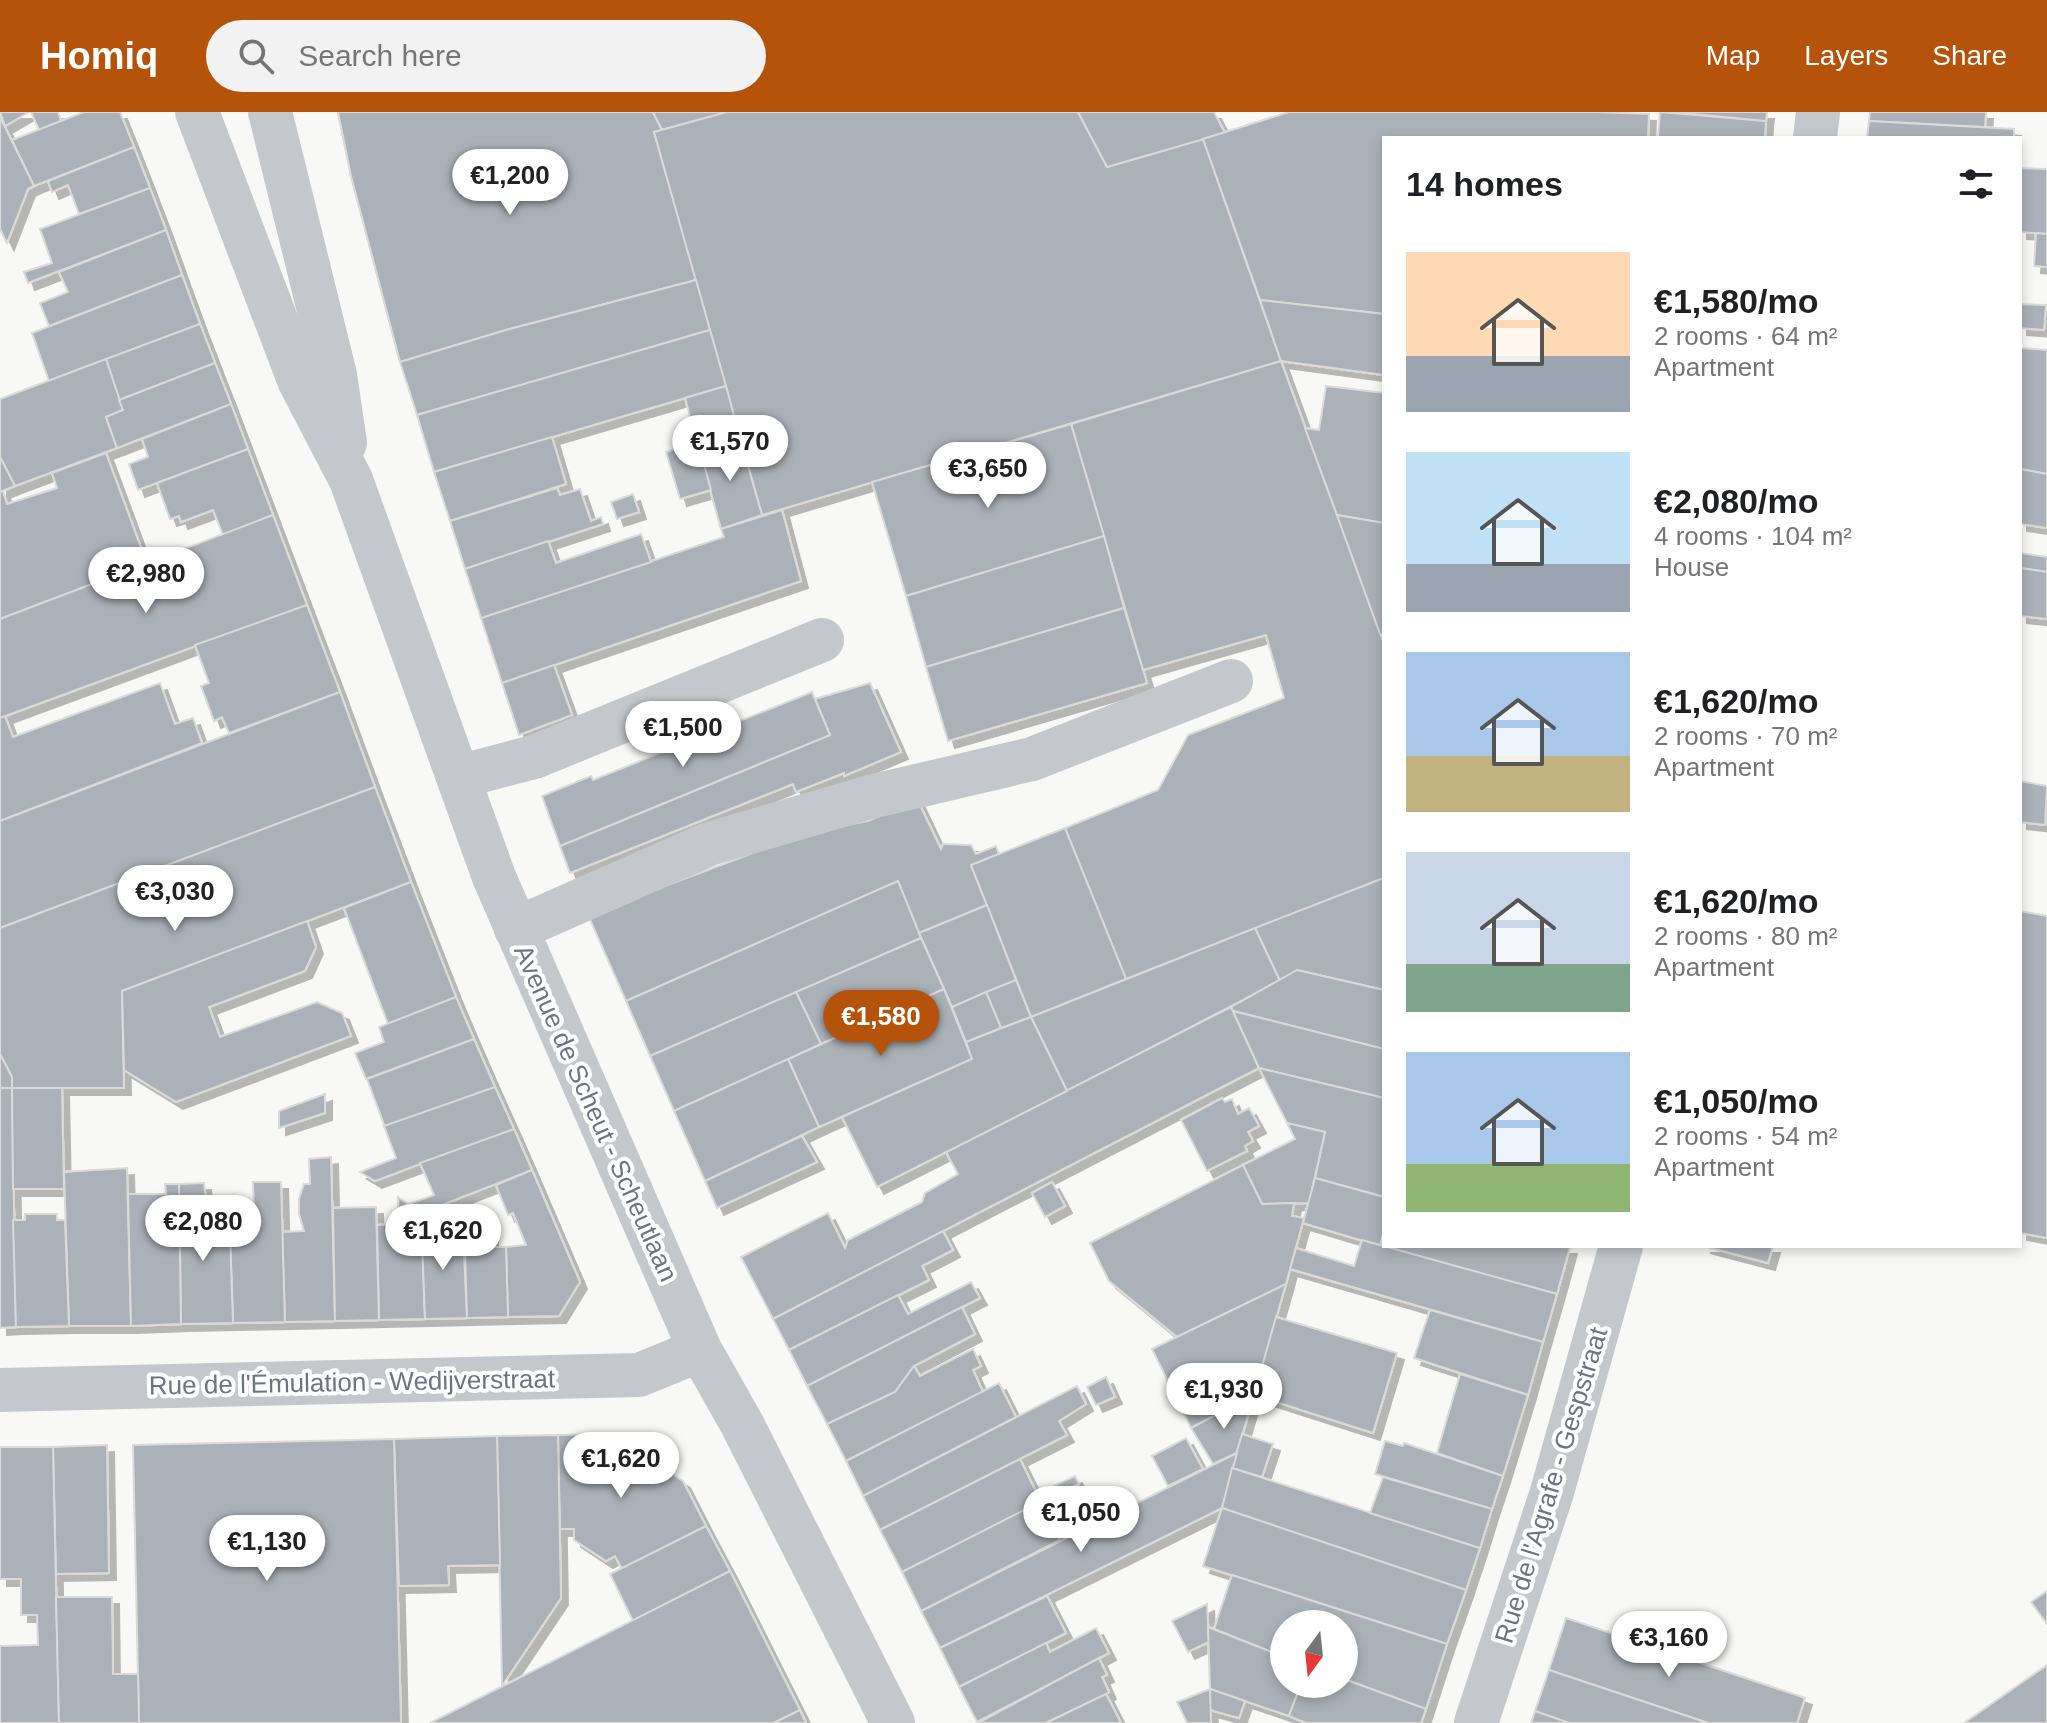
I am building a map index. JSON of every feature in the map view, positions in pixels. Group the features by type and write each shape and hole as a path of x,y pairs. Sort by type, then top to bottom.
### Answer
{"street":[{"name":"Avenue de Scheut - Scheutlaan","path":"197,112 299,380 351,480 494,877 516,929 700,1350 742,1424 893,1723"},
{"name":"Avenue de Scheut - Scheutlaan","path":"270,112 335,375 351,480"},
{"path":"1815,136 1818,112"},
{"path":"458,777 534,757 822,640"},
{"path":"516,929 709,844 870,797 1032,759 1231,681"},
{"name":"Rue de l'Agrafe - Gespstraat","path":"1476,1723 1552,1492 1620,1248"},
{"name":"Rue de l'Émulation - Wedijverstraat","path":"0,1390 639,1375 700,1350"}],"building":[{"path":"0,112 29,112 5,126"},
{"path":"31,112 58,112 61,121 39,130"},
{"path":"84,112 120,112 134,147 34,186 12,140"},
{"path":"338,112 653,112 662,130 654,132 696,280 506,330 400,362 351,176","holes":["633,137 646,188 619,196 575,187 427,226 419,188"]},
{"path":"338,112 653,112 662,130 654,132 696,280 506,330 400,362 351,176"},
{"path":"653,112 720,112 721,114 662,130"},
{"path":"727,112 1078,112 1107,167 1203,139 1281,361 762,515 654,132"},
{"path":"1078,112 1214,112 1225,133 1107,167"},
{"path":"1289,112 1649,114 1648,136 1382,136 1382,314 1260,300 1203,139"},
{"path":"1660,112 1766,121 1765,136 1658,136"},
{"path":"1672,112 1767,112 1766,121"},
{"path":"1870,112 1986,112 1985,127 1869,121"},
{"path":"0,117 34,186 28,189 7,243 0,229"},
{"path":"1869,121 2014,129 2014,136 1867,136"},
{"path":"134,147 150,188 79,214 68,185 52,192 48,181"},
{"path":"2022,168 2047,169 2047,234 2022,232"},
{"path":"150,188 166,230 28,283 24,272 52,263 40,229"},
{"path":"166,230 182,275 49,326 40,303 68,292 59,272"},
{"path":"2036,233 2047,234 2047,267 2034,266"},
{"path":"182,275 200,324 49,381 32,333"},
{"path":"696,280 710,330 417,415 400,362 506,330"},
{"path":"1260,300 1382,314 1382,375 1281,361"},
{"path":"2022,304 2046,305 2044,330 2022,328"},
{"path":"200,324 215,363 119,400 106,359"},
{"path":"710,330 726,386 434,472 417,415"},
{"path":"2022,348 2047,350 2047,474 2022,469"},
{"path":"106,359 123,410 106,417 117,448 15,486 0,457 0,399"},
{"path":"1281,361 1382,639 1382,879 1126,979 1065,828 1158,790 1188,735 1284,698 1266,635 1143,670 1071,424"},
{"path":"215,363 231,404 117,448 106,417 123,410 119,400"},
{"path":"726,386 740,438 699,450 685,398"},
{"path":"1326,386 1382,393 1382,523 1337,515 1305,428 1319,430"},
{"path":"231,404 248,449 138,490 129,464 148,457 142,439"},
{"path":"1071,424 1104,536 906,596 872,482"},
{"path":"552,437 566,484 450,521 434,472"},
{"path":"740,438 762,515 721,529 699,450"},
{"path":"698,442 711,490 680,499 666,452"},
{"path":"248,449 273,515 223,535 213,510 181,522 179,516 170,519 157,483"},
{"path":"106,453 147,564 0,619 0,492 3,491 7,504 57,488 52,473"},
{"path":"0,457 15,486 0,492"},
{"path":"2022,469 2047,474 2047,528 2022,524"},
{"path":"557,488 560,495 580,489 591,521 601,517 603,524 465,569 450,521"},
{"path":"633,494 639,512 617,519 611,502"},
{"path":"782,510 801,581 502,683 481,618 724,537 721,529"},
{"path":"273,515 307,605 0,718 0,619"},
{"path":"1337,515 1382,523 1380,634"},
{"path":"641,534 651,562 481,618 465,569 548,541 556,563"},
{"path":"1104,536 1124,608 926,667 906,596"},
{"path":"2022,553 2047,557 2047,572 2022,568"},
{"path":"2022,568 2047,572 2047,619 2022,616"},
{"path":"307,605 340,692 229,733 222,717 214,721 201,686 209,683 195,645"},
{"path":"1124,608 1147,683 948,741 926,667"},
{"path":"554,665 572,715 519,735 502,683"},
{"path":"160,683 175,724 193,718 202,743 0,821 0,718 5,716 13,737"},
{"path":"870,683 901,752 796,792 793,784 570,873 560,846 830,735 815,699"},
{"path":"340,692 375,787 0,928 0,821"},
{"path":"812,692 830,735 560,846 542,796 591,776 593,780"},
{"path":"2022,781 2047,786 2045,825 2022,822"},
{"path":"375,787 411,882 122,991 124,1088 12,1088 12,1077 0,1054 0,928"},
{"path":"917,799 941,849 943,844 971,845 976,854 996,846 999,854 971,865 987,905 919,933 898,881 626,1001 588,915 809,832 868,821"},
{"path":"1065,828 1126,979 1031,1017 971,865"},
{"path":"1382,879 1382,990 1297,970 1280,981 1255,928"},
{"path":"898,881 921,938 650,1056 626,1001"},
{"path":"411,882 456,997 388,1024 344,908"},
{"path":"987,905 1016,980 952,1007 919,933"},
{"path":"2022,911 2047,916 2047,1238 2022,1233"},
{"path":"307,921 316,947 305,971 209,1007 220,1037 317,1002 342,1013 351,1036 176,1102 124,1070 122,991"},
{"path":"1255,928 1280,981 1067,1091 1031,1017"},
{"path":"921,938 944,989 821,1044 796,992"},
{"path":"1297,970 1382,990 1382,1048 1233,1011 1231,1007"},
{"path":"1016,980 1031,1017 1001,1028 986,992"},
{"path":"944,989 972,1059 819,1127 788,1059"},
{"path":"796,992 821,1044 674,1111 650,1056"},
{"path":"986,992 1001,1028 966,1042 952,1007"},
{"path":"456,997 474,1039 366,1079 355,1053 384,1042 379,1027"},
{"path":"1231,1007 1259,1068 773,1319 741,1257 828,1213 845,1248 848,1240 922,1202 925,1193 958,1174 946,1152"},
{"path":"1233,1011 1382,1048 1382,1098 1259,1068"},
{"path":"1031,1017 1067,1091 877,1187 842,1117 972,1059 966,1042"},
{"path":"474,1039 495,1087 385,1127 367,1079"},
{"path":"0,1054 12,1077 12,1088 0,1088"},
{"path":"788,1059 819,1127 705,1181 674,1111"},
{"path":"1259,1068 1382,1098 1382,1196 1315,1178 1325,1132 1287,1123"},
{"path":"495,1087 514,1129 375,1181 360,1172 396,1158 384,1126"},
{"path":"0,1088 12,1088 16,1327 0,1328"},
{"path":"12,1088 62,1088 64,1189 13,1189"},
{"path":"325,1094 325,1113 279,1128 279,1111"},
{"path":"1222,1098 1225,1102 1232,1099 1238,1114 1249,1108 1259,1126 1248,1132 1253,1141 1245,1146 1247,1151 1207,1171 1181,1120"},
{"path":"1287,1123 1325,1132 1309,1203 1262,1204 1243,1165 1295,1139"},
{"path":"514,1129 532,1170 421,1213 409,1204 434,1195 420,1163"},
{"path":"802,1136 817,1162 717,1208 705,1181"},
{"path":"331,1157 335,1321 285,1322 282,1232 304,1231 299,1199 304,1184 310,1184 309,1159"},
{"path":"1243,1165 1262,1204 1294,1203 1292,1216 1304,1218 1286,1284 1177,1337 1109,1281 1090,1243"},
{"path":"127,1168 131,1326 69,1326 64,1172"},
{"path":"532,1170 580,1282 559,1316 508,1317 506,1247 526,1245 513,1213 508,1215 496,1185"},
{"path":"1315,1178 1382,1196 1380,1246 1303,1223"},
{"path":"253,1182 281,1182 285,1322 233,1323 230,1233 247,1231 247,1212 254,1212"},
{"path":"1052,1182 1065,1206 1045,1217 1032,1193"},
{"path":"204,1183 210,1234 230,1233 233,1323 181,1324 179,1184"},
{"path":"165,1184 179,1184 181,1324 131,1326 128,1194 166,1194"},
{"path":"398,1197 421,1213 425,1319 379,1320 377,1225 399,1224"},
{"path":"376,1207 379,1320 335,1321 333,1208"},
{"path":"431,1209 432,1231 463,1231 467,1318 425,1319 421,1213"},
{"path":"25,1214 57,1214 57,1220 65,1220 69,1326 16,1327 13,1220 25,1220"},
{"path":"464,1218 491,1219 491,1247 506,1247 508,1317 467,1318"},
{"path":"943,1231 953,1250 922,1266 929,1280 789,1350 773,1319"},
{"path":"1362,1240 1557,1294 1543,1342 1290,1269 1296,1248 1354,1266"},
{"path":"1387,1248 1570,1248 1557,1294"},
{"path":"1711,1248 1772,1248 1768,1263"},
{"path":"971,1282 980,1298 807,1386 789,1350 898,1295 908,1314"},
{"path":"1286,1284 1254,1395 1191,1428 1152,1349"},
{"path":"962,1307 975,1334 914,1366 895,1392 827,1424 807,1386"},
{"path":"1430,1310 1543,1342 1528,1395 1414,1358"},
{"path":"1276,1317 1397,1353 1373,1433 1254,1395"},
{"path":"973,1349 981,1366 973,1370 983,1392 846,1461 827,1424 895,1392 914,1366 920,1376"},
{"path":"1460,1374 1528,1395 1503,1476 1437,1453"},
{"path":"1106,1377 1115,1397 1096,1405 1087,1387"},
{"path":"999,1383 1016,1417 863,1496 846,1461"},
{"path":"1077,1386 1086,1404 1059,1421 1067,1435 880,1530 863,1496"},
{"path":"1254,1395 1237,1453 1213,1464 1191,1428"},
{"path":"606,1434 683,1481 706,1526 622,1569 615,1556 606,1561 574,1540 574,1529 560,1529 558,1435"},
{"path":"1242,1434 1273,1444 1262,1477 1232,1468"},
{"path":"558,1435 561,1598 502,1686 497,1436"},
{"path":"497,1436 500,1565 448,1566 449,1585 399,1586 394,1439"},
{"path":"1186,1438 1203,1469 1168,1486 1152,1456"},
{"path":"394,1439 401,1723 139,1723 133,1445"},
{"path":"1385,1441 1403,1446 1404,1443 1503,1476 1492,1509 1375,1474"},
{"path":"107,1445 109,1573 56,1574 53,1447"},
{"path":"0,1447 53,1447 59,1723 0,1723 0,1646 38,1645 37,1615 21,1615 21,1579 0,1579"},
{"path":"1237,1453 1222,1508 940,1648 921,1611"},
{"path":"1020,1459 1037,1494 1075,1476 1079,1484 902,1572 880,1530"},
{"path":"1232,1468 1480,1548 1466,1590 1222,1508"},
{"path":"1383,1477 1492,1509 1480,1548 1370,1513"},
{"path":"1042,1501 1060,1540 921,1611 902,1572"},
{"path":"1222,1508 1466,1590 1447,1644 1358,1616 1358,1610 1341,1610 1203,1566"},
{"path":"706,1526 730,1571 633,1621 610,1574"},
{"path":"730,1571 800,1710 774,1723 430,1723"},
{"path":"1232,1575 1341,1610 1270,1610 1270,1651 1214,1629"},
{"path":"2047,1591 2047,1624 2031,1602"},
{"path":"1047,1596 1066,1633 959,1687 940,1648"},
{"path":"56,1597 112,1597 113,1674 138,1674 139,1723 59,1723"},
{"path":"1207,1604 1209,1642 1188,1652 1172,1621"},
{"path":"1358,1615 1447,1644 1426,1709 1358,1684"},
{"path":"1566,1618 1805,1698 1797,1723 1708,1723 1549,1670"},
{"path":"1208,1627 1270,1651 1270,1698 1296,1698 1289,1716 1210,1689"},
{"path":"1096,1628 1109,1653 977,1722 959,1687 1046,1643 1050,1652"},
{"path":"1099,1658 1107,1675 1102,1677 1109,1692 1106,1694 1046,1723 978,1723"},
{"path":"2047,1665 2047,1723 1964,1723"},
{"path":"1549,1670 1708,1723 1569,1723 1535,1711"},
{"path":"1358,1684 1426,1709 1421,1723 1306,1723 1289,1716 1296,1698 1358,1698"},
{"path":"1210,1689 1245,1701 1239,1718 1210,1710"},
{"path":"1210,1689 1211,1723 1187,1723 1177,1702"},
{"path":"1106,1694 1121,1723 1046,1723"},
{"path":"800,1710 806,1723 774,1723"},
{"path":"1535,1711 1569,1723 1531,1723"}]}
